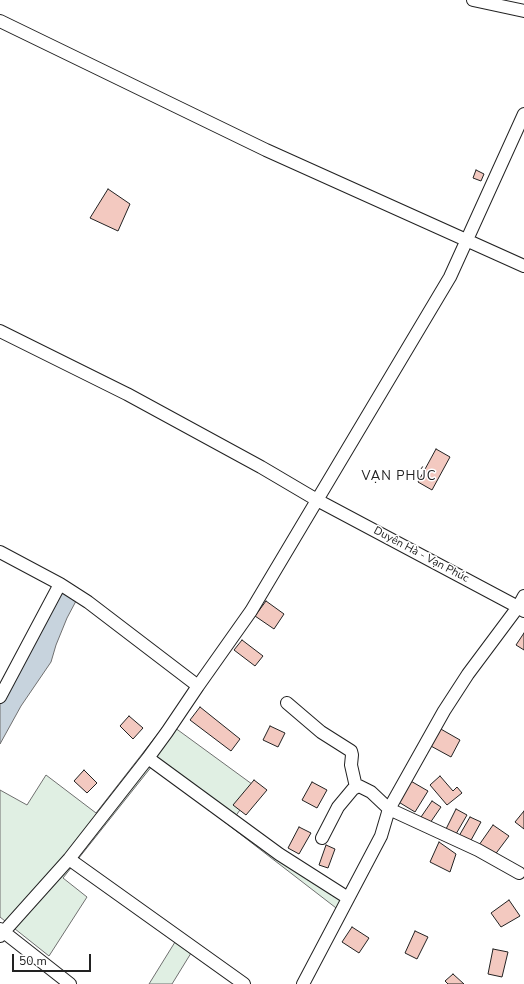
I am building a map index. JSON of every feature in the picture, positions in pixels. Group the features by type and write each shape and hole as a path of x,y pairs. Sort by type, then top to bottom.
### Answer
{"street":[{"path":"473,0 524,11"},
{"path":"0,21 266,150 524,266"},
{"path":"70,984 1,932 69,859 148,758 251,611 450,277 524,114"},
{"name":"Duyên Hà - Vạn Phúc","path":"0,331 127,394 261,467 317,500 522,605"},
{"path":"0,552 60,584 88,602 198,686"},
{"path":"0,697 60,584"},
{"path":"303,984 381,836 390,809 444,711 468,674 522,605"},
{"path":"287,703 321,732 352,751 351,765 356,787"},
{"path":"148,758 279,854 348,898"},
{"path":"356,787 360,787 371,792 390,809 478,850 519,873"},
{"path":"322,838 338,807 346,796 356,787"},
{"path":"69,859 244,984"}],"green space":[{"path":"167,722 256,787 235,817 345,902 340,911 152,766 63,878 87,897 49,956 0,917 0,790 27,805 46,775 96,813"},
{"path":"180,934 196,945 172,984 149,984"}],"shaded area":[{"path":"63,591 76,601 67,618 51,662 21,706 0,744 0,701"}],"building":[{"path":"476,170 484,174 481,181 473,178"},
{"path":"108,189 130,204 118,231 90,218"},
{"path":"436,449 450,457 432,490 418,482"},
{"path":"266,601 284,614 274,629 255,616"},
{"path":"524,633 524,650 516,645"},
{"path":"242,640 263,656 255,666 234,650"},
{"path":"200,707 240,739 231,751 190,720"},
{"path":"129,716 143,728 133,739 120,726"},
{"path":"270,726 285,733 278,747 263,740"},
{"path":"439,728 460,740 451,757 429,745"},
{"path":"84,770 97,783 87,793 74,781"},
{"path":"440,776 453,791 457,787 462,793 447,805 430,785"},
{"path":"254,780 267,790 246,815 233,805"},
{"path":"409,780 428,791 415,812 397,801"},
{"path":"312,782 327,790 317,808 302,800"},
{"path":"432,801 441,807 430,823 421,817"},
{"path":"456,809 467,815 456,834 446,829"},
{"path":"524,811 524,829 515,822"},
{"path":"470,817 481,822 470,842 459,836"},
{"path":"493,825 509,836 494,856 479,845"},
{"path":"299,827 311,833 299,854 288,848"},
{"path":"439,842 456,854 450,872 430,862"},
{"path":"326,845 335,849 328,868 319,865"},
{"path":"509,900 520,916 501,927 491,913"},
{"path":"352,927 369,938 359,953 342,942"},
{"path":"415,931 428,937 417,959 405,953"},
{"path":"493,949 508,952 502,977 488,974"},
{"path":"453,974 464,984 448,984 445,981"}],"district":[{"name":"VẠN PHÚC","path":"399,477"}]}
